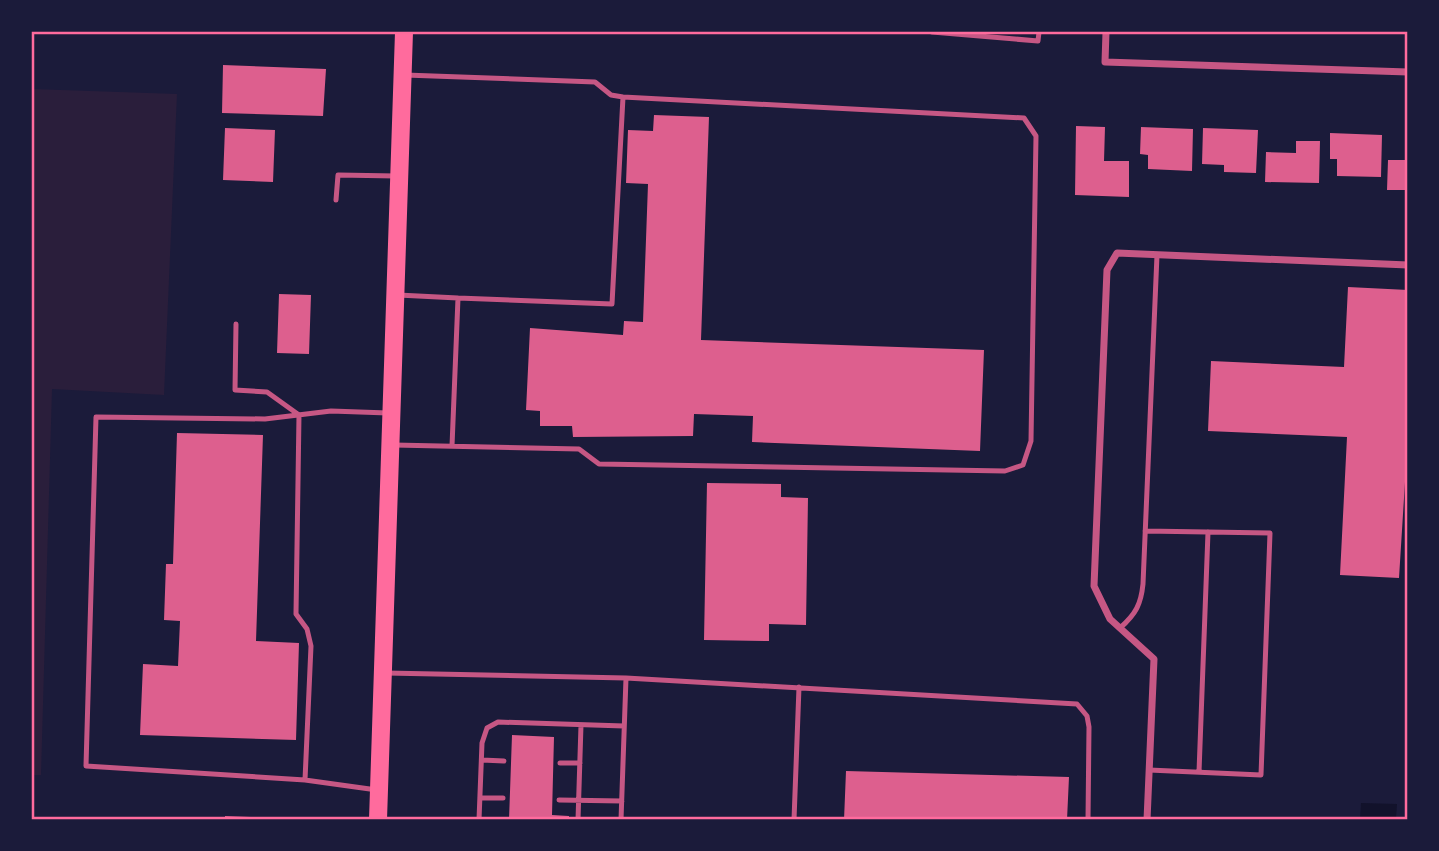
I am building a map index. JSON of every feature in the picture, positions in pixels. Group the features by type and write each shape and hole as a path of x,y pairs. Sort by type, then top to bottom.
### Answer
{"main road":[{"path":"378,820 404,32"}],"street":[{"path":"1106,32 1105,62 1408,72"},
{"path":"1147,820 1154,659 1110,619 1094,586 1107,270 1117,253 1408,265"}],"lane":[{"path":"932,32 1038,41 1039,32"},
{"path":"390,445 579,450 599,464 1005,471 1023,466 1031,441 1035,136 1024,118 623,97 611,95 595,82 403,75"},
{"path":"396,295 612,304 623,97"},
{"path":"336,200 338,175 400,176"},
{"path":"1120,628 1134,616 1141,602 1157,255"},
{"path":"452,446 458,298"},
{"path":"236,324 235,390 267,392 299,415"},
{"path":"379,790 305,780 86,766 96,417 265,419 331,411 391,413"},
{"path":"299,415 296,614 307,629 311,646 305,780"},
{"path":"1146,531 1270,533 1261,775 1149,770"},
{"path":"1199,772 1208,532"},
{"path":"383,673 626,678 1077,704 1087,716 1089,727 1088,820"},
{"path":"621,820 626,678"},
{"path":"794,820 800,687"},
{"path":"479,820 486,728 498,722 624,726"},
{"path":"578,820 581,725"},
{"path":"482,760 504,761"},
{"path":"560,763 580,763"},
{"path":"480,798 503,798"},
{"path":"559,800 622,801"}],"shaded area":[{"path":"32,89 177,94 164,395 52,389 41,775 32,775"},
{"path":"1361,803 1397,804 1396,819 1360,819"}],"building":[{"path":"223,65 326,69 323,116 222,113"},
{"path":"654,115 709,117 701,340 984,350 980,451 752,442 753,416 694,414 693,436 573,437 572,426 540,426 540,411 526,410 530,328 623,335 624,321 643,322 648,184 626,183 628,130 653,131"},
{"path":"1076,126 1105,127 1104,161 1129,161 1129,197 1075,195"},
{"path":"1141,127 1193,129 1192,171 1148,169 1148,155 1140,154"},
{"path":"225,128 275,130 273,182 223,180"},
{"path":"1203,128 1258,130 1256,173 1224,172 1224,165 1202,164"},
{"path":"1330,133 1382,135 1381,177 1337,176 1337,159 1330,159"},
{"path":"1296,141 1320,141 1319,183 1265,182 1266,152 1296,153"},
{"path":"1388,160 1408,160 1408,190 1387,190"},
{"path":"1348,287 1408,290 1408,434 1399,578 1340,575 1347,437 1208,431 1211,361 1344,367"},
{"path":"279,294 311,295 309,354 277,353"},
{"path":"177,433 263,435 256,641 299,643 296,740 140,735 143,664 178,666 180,621 164,620 166,564 173,564"},
{"path":"707,483 781,484 781,497 808,498 806,625 769,624 769,641 704,640"},
{"path":"512,735 554,737 552,815 569,816 569,820 509,820"},
{"path":"846,771 1069,777 1067,820 844,820"},
{"path":"225,816 251,817 251,820 225,820"}]}
